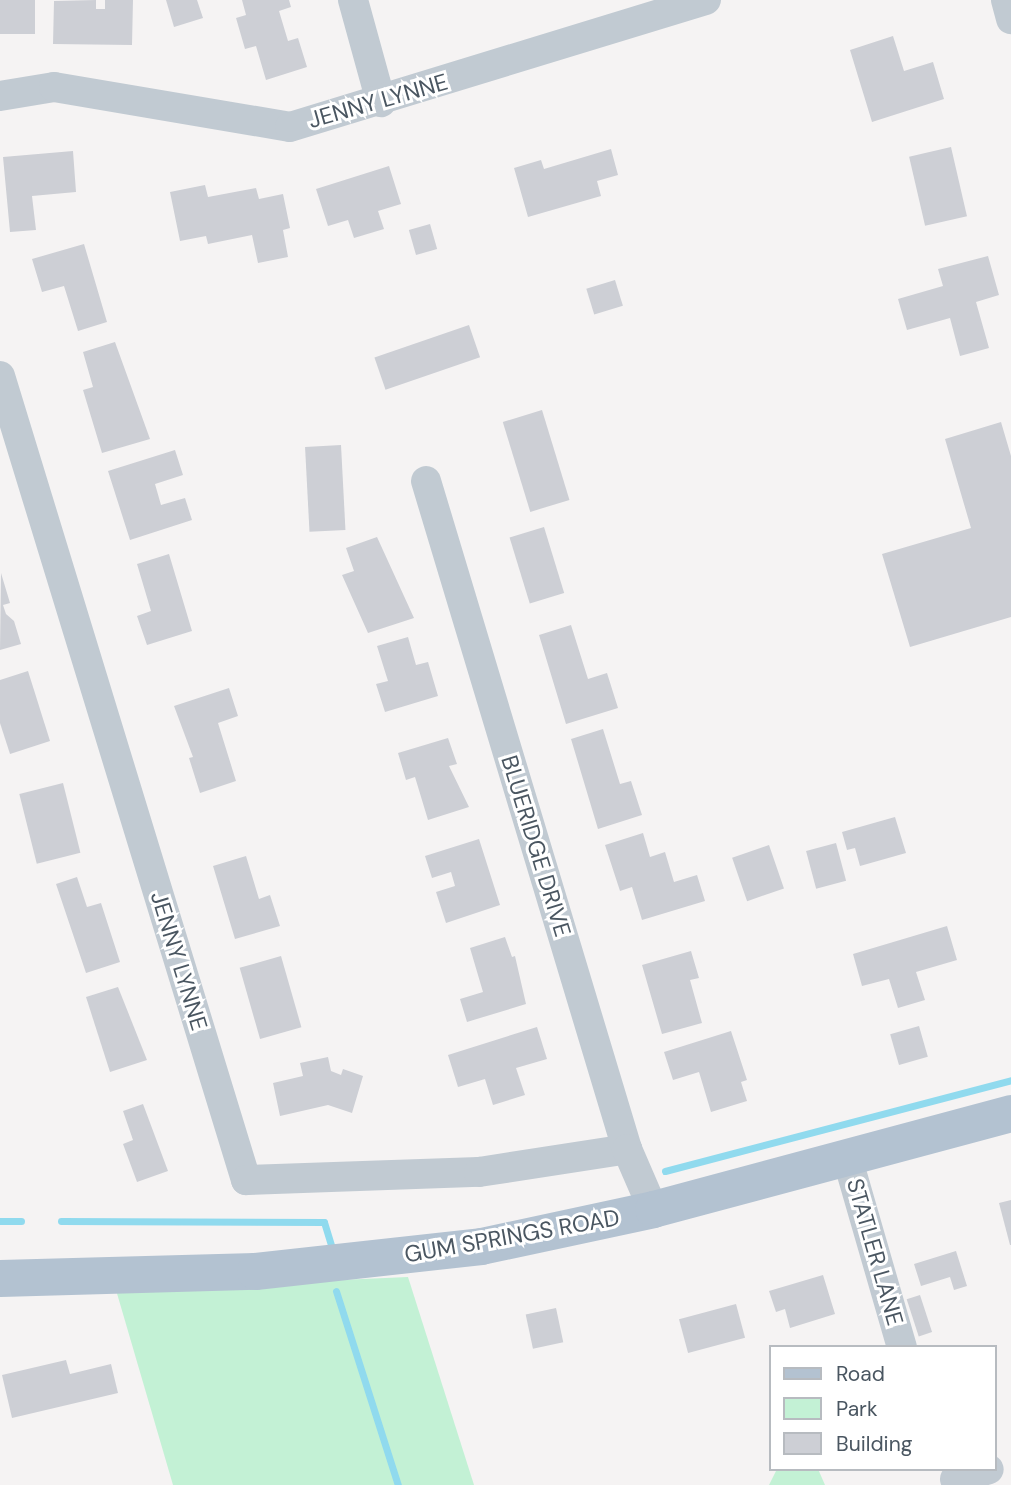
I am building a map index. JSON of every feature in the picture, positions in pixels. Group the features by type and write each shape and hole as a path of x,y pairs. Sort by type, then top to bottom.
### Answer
{"main road":[{"name":"GUM SPRINGS ROAD","path":"0,1278 254,1271 414,1256 653,1209 1011,1113"}],"street":[{"path":"353,0 381,102"},
{"name":"JENNY LYNNE","path":"0,96 54,87 290,127 381,102 706,0"},
{"path":"1006,0 1011,19"},
{"name":"JENNY LYNNE","path":"0,376 246,1180 479,1172 627,1149"},
{"name":"BLUERIDGE DRIVE","path":"426,481 627,1149 653,1209"},
{"name":"STATLER LANE","path":"847,1157 901,1345"},
{"path":"945,1478 979,1471"}],"green space":[{"path":"408,1277 474,1485 173,1485 116,1290"},
{"path":"776,1471 819,1471 825,1485 769,1485"}],"building":[{"path":"0,0 35,0 35,34 0,34"},
{"path":"96,0 96,9 105,9 105,0 133,0 132,45 53,44 54,1"},
{"path":"166,0 197,0 203,18 174,27"},
{"path":"242,0 289,0 291,7 279,11 288,41 298,38 307,67 266,80 256,46 245,49 236,18 246,15"},
{"path":"893,36 904,71 933,62 944,99 872,122 850,50"},
{"path":"951,147 967,216 925,226 909,157"},
{"path":"611,149 618,175 597,181 601,196 528,217 514,168 541,160 544,169"},
{"path":"73,151 76,192 32,196 36,230 10,232 3,157"},
{"path":"389,166 401,204 378,211 384,229 354,238 348,220 328,226 316,189"},
{"path":"205,185 208,197 256,188 259,199 283,194 290,228 283,230 288,257 258,263 252,235 208,244 206,236 180,241 170,192"},
{"path":"430,224 437,249 416,255 409,230"},
{"path":"84,244 107,322 78,331 64,286 42,292 32,259"},
{"path":"988,256 999,295 976,302 989,348 960,356 950,318 907,330 898,299 943,286 938,269"},
{"path":"615,280 623,306 594,315 586,289"},
{"path":"469,325 480,357 386,390 374,358"},
{"path":"115,342 150,439 102,453 83,390 93,387 83,352"},
{"path":"542,410 569,500 530,512 503,422"},
{"path":"1001,422 1011,456 1011,617 910,647 882,554 971,528 945,439"},
{"path":"341,445 345,530 309,532 305,447"},
{"path":"175,450 183,475 155,484 161,505 185,498 192,520 130,540 108,471"},
{"path":"544,527 564,593 530,604 510,538"},
{"path":"377,537 414,618 368,633 342,575 354,571 346,548"},
{"path":"169,554 192,631 147,645 137,616 151,611 137,564"},
{"path":"1,573 10,603 3,605 6,614 14,621 21,644 0,650"},
{"path":"571,625 588,679 607,673 618,708 566,724 539,635"},
{"path":"408,637 416,665 428,662 438,696 385,712 376,684 388,681 377,646"},
{"path":"28,671 50,741 10,754 0,723 0,680"},
{"path":"229,688 238,716 218,723 236,781 200,793 189,758 193,757 174,706"},
{"path":"603,729 620,784 631,781 642,815 598,829 571,739"},
{"path":"448,738 457,764 449,766 469,807 428,820 415,777 406,780 398,753"},
{"path":"63,783 80,853 37,864 19,794"},
{"path":"895,817 906,853 860,866 855,848 847,850 842,832"},
{"path":"643,833 650,857 665,852 674,882 697,875 705,901 642,920 632,887 620,891 605,845"},
{"path":"479,839 500,905 446,923 436,892 455,886 451,872 432,878 425,856"},
{"path":"836,843 846,881 816,889 806,851"},
{"path":"769,845 784,888 747,901 732,858"},
{"path":"246,856 259,899 270,895 280,926 235,939 213,866"},
{"path":"77,877 87,907 101,903 120,962 86,973 56,884"},
{"path":"947,926 957,960 916,972 925,1000 898,1008 889,979 862,986 853,954"},
{"path":"505,937 512,957 515,956 526,1004 467,1022 460,999 483,992 470,948"},
{"path":"691,951 699,978 690,980 702,1023 662,1034 642,965"},
{"path":"281,956 301,1027 260,1039 240,968"},
{"path":"118,987 147,1060 110,1072 86,997"},
{"path":"919,1026 928,1057 899,1065 890,1034"},
{"path":"537,1027 547,1059 516,1068 525,1095 493,1105 485,1079 458,1087 448,1055"},
{"path":"731,1031 747,1080 741,1082 747,1101 711,1112 699,1072 673,1080 664,1052"},
{"path":"328,1057 331,1071 341,1075 343,1069 363,1076 352,1113 328,1105 280,1116 273,1083 303,1076 300,1063"},
{"path":"143,1104 168,1171 137,1182 123,1144 133,1140 123,1111"},
{"path":"1011,1200 1011,1245 1010,1245 999,1203"},
{"path":"956,1251 967,1286 954,1290 950,1277 921,1286 914,1264"},
{"path":"823,1275 835,1314 790,1328 785,1309 776,1312 769,1291"},
{"path":"920,1295 932,1332 919,1336 907,1299"},
{"path":"736,1304 745,1338 688,1353 679,1319"},
{"path":"556,1308 563,1342 533,1349 526,1314"},
{"path":"66,1360 70,1374 111,1364 118,1393 12,1418 2,1375"}],"waterway":[{"path":"665,1171 1011,1080"},
{"path":"0,1221 21,1221"},
{"path":"61,1221 324,1222 332,1249"},
{"path":"336,1291 398,1485"}]}
